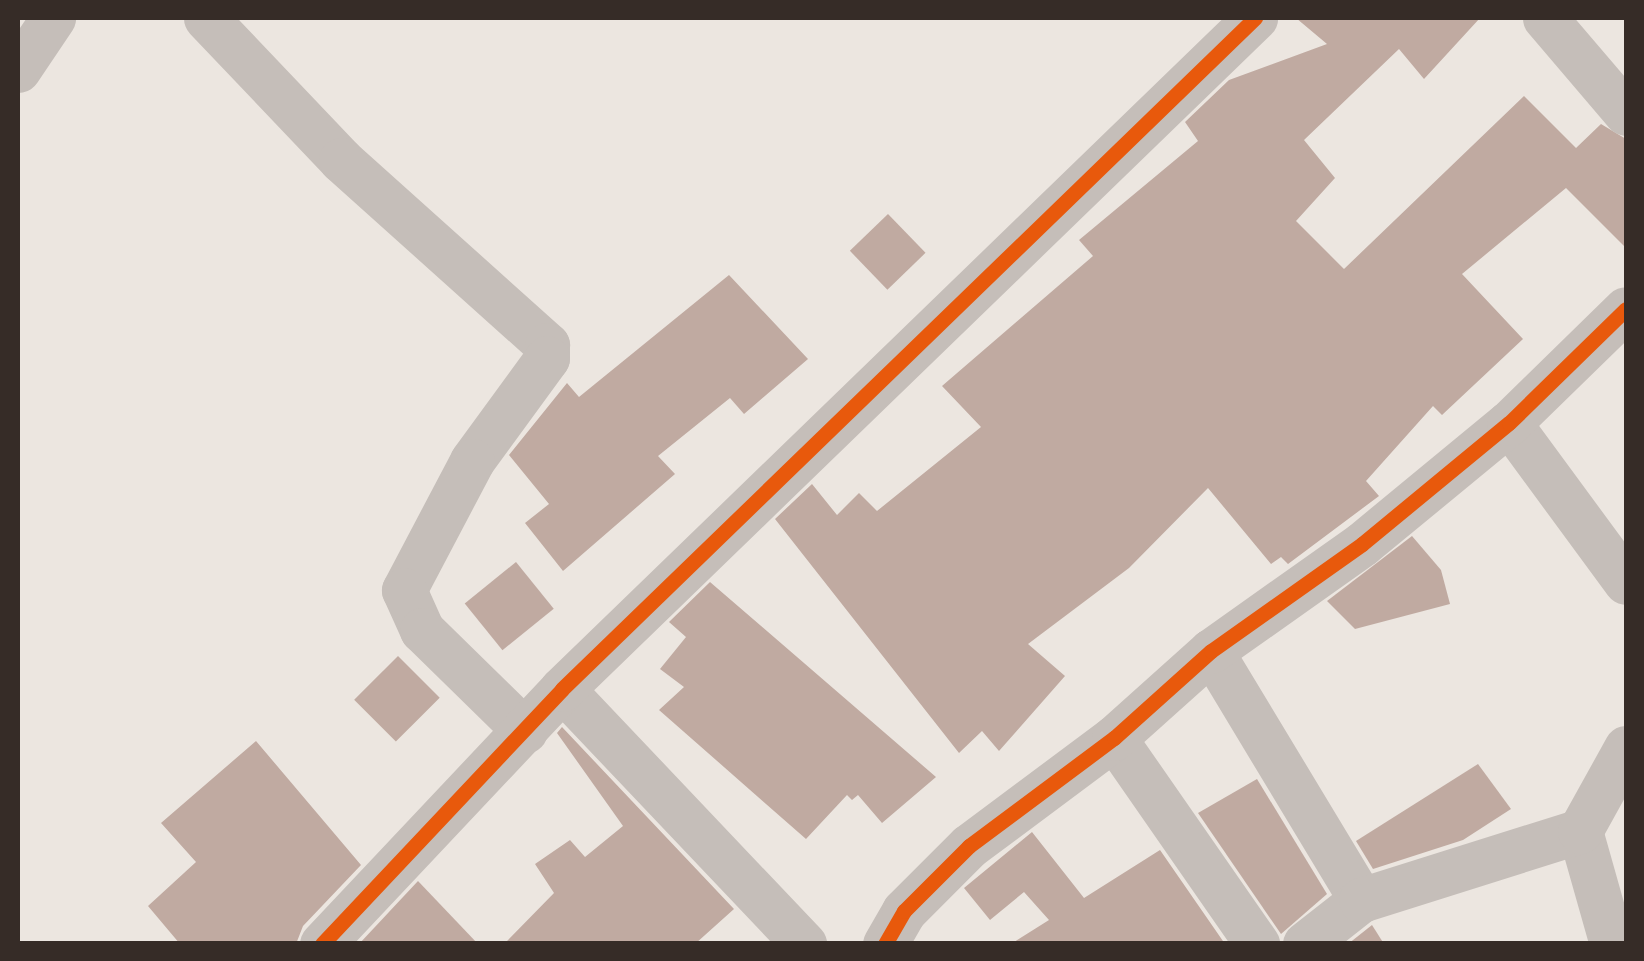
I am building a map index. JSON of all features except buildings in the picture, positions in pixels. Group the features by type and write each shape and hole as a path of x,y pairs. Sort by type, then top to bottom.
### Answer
{"street":[{"path":"18,70 54,18"},
{"path":"206,18 341,160 547,345 547,358 472,460 404,590 422,630 524,730"},
{"path":"322,944 562,689 1255,18"},
{"path":"1545,18 1626,113"},
{"path":"885,944 904,911 969,846 1114,738 1211,651 1362,544 1508,423 1626,310"},
{"path":"1508,423 1626,582"},
{"path":"1211,651 1362,900"},
{"path":"562,689 804,944"},
{"path":"1114,738 1256,944"},
{"path":"1305,944 1362,900 1580,831 1626,748"},
{"path":"1580,831 1613,938"}],"cycle path":[{"path":"322,944 562,689 1255,18"},
{"path":"885,944 904,911 969,846 1114,738 1211,651 1362,544 1509,423 1626,309"}]}
